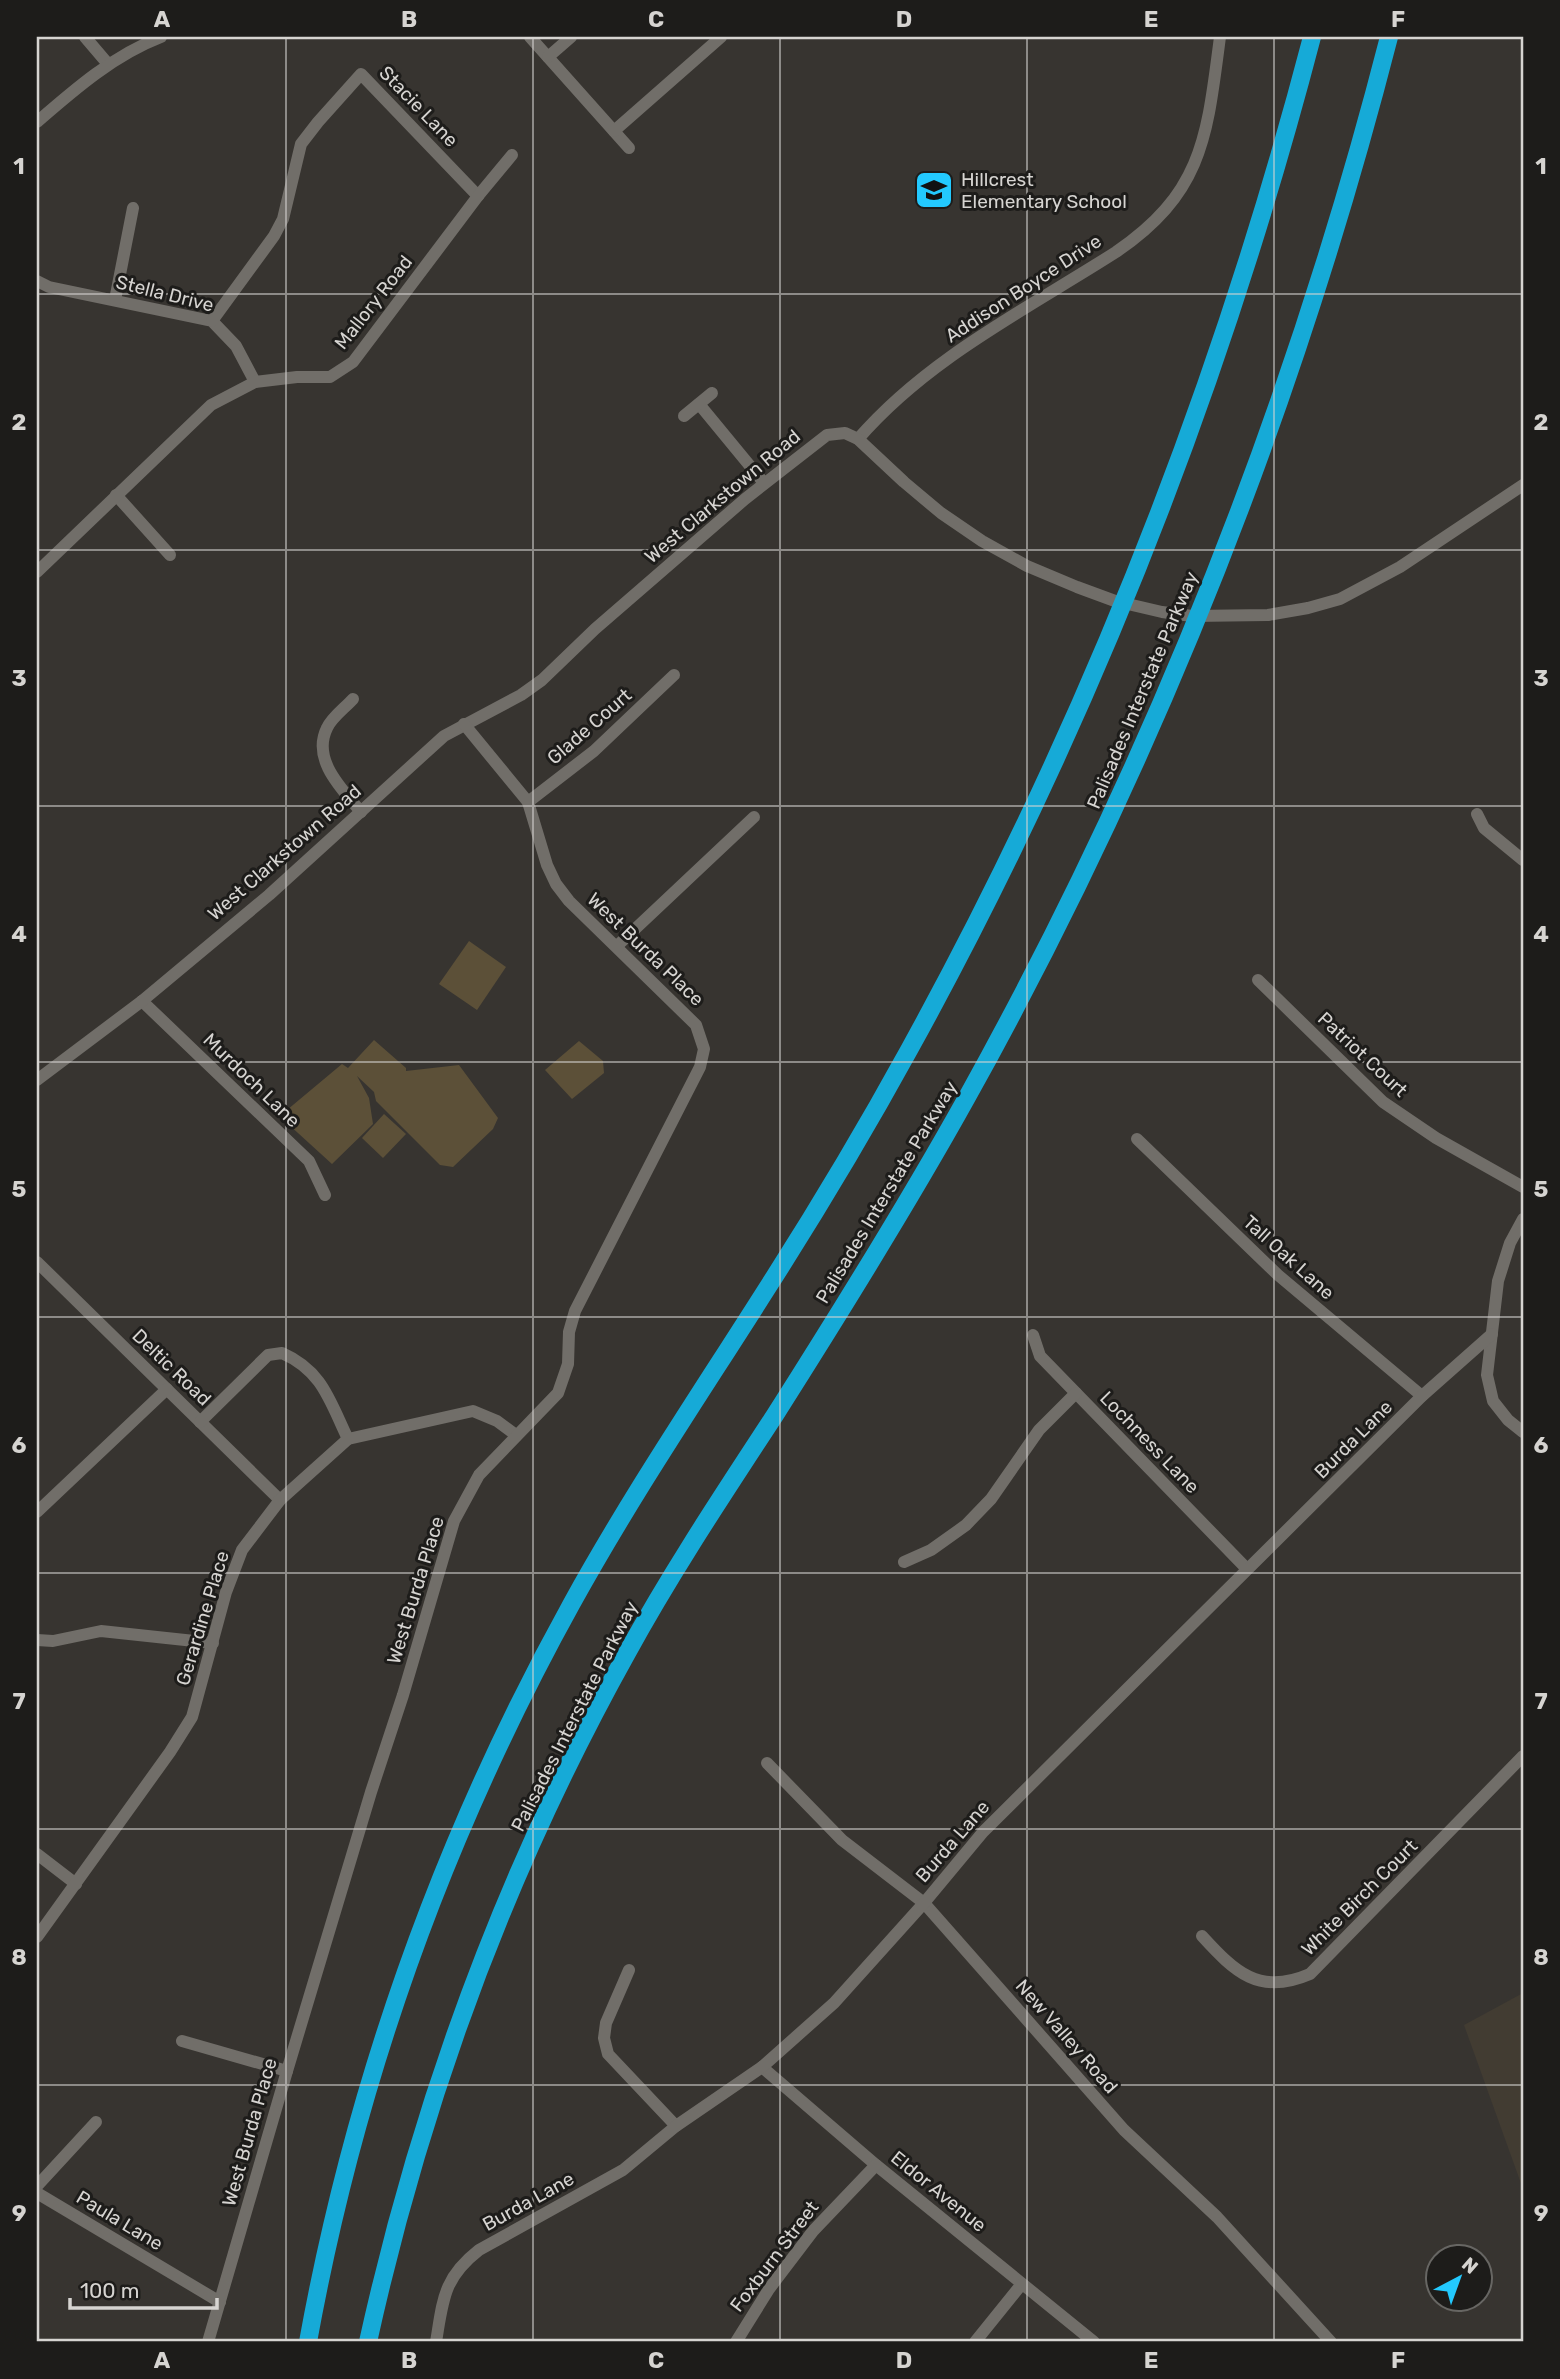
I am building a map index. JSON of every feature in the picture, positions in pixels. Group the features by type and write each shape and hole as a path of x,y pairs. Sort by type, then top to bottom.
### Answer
{"highway":[{"path":"308,2342 336,2206 370,2079 407,1966 460,1832 521,1700 577,1595 644,1481 802,1233 876,1108 947,980 1028,817 1108,638 1188,435 1254,238 1312,37"},
{"name":"Palisades Interstate Parkway","path":"368,2342 408,2184 451,2048 506,1903 570,1763 613,1678 660,1595 850,1296 956,1117 1048,945 1148,734 1214,578 1269,430 1338,221 1389,37"}],"street":[{"path":"85,37 108,64"},
{"path":"41,118 108,64 138,46 161,37"},
{"path":"530,37 629,148"},
{"path":"548,57 571,37"},
{"path":"614,131 721,37"},
{"name":"Addison Boyce Drive","path":"858,439 891,404 925,376 987,333 1116,252 1138,236 1164,211 1186,179 1203,142 1220,37"},
{"name":"Stacie Lane","path":"212,321 274,236 283,219 301,144 361,74 478,195"},
{"name":"Mallory Road","path":"37,572 211,405 256,382 297,377 330,377 353,362 478,195 512,155"},
{"path":"115,300 133,208"},
{"name":"Stella Drive","path":"37,281 49,287 212,321 236,346 256,382"},
{"path":"684,416 712,393"},
{"path":"699,404 764,483"},
{"name":"West Clarkstown Road","path":"37,1080 142,1001 269,895 444,736 521,695 542,680 594,629 764,483 827,435 845,433 858,439"},
{"path":"858,439 912,489 971,534 1039,571 1101,596 1162,612 1218,617 1295,611 1349,595 1431,547 1523,485"},
{"path":"116,495 170,555"},
{"name":"Glade Court","path":"528,802 594,751 674,675"},
{"path":"353,699 326,729 323,740 324,758 332,776 361,812"},
{"name":"West Burda Place","path":"208,2342 287,2071 454,1521 480,1475 558,1393 568,1364 569,1332 575,1311 700,1067 704,1049 696,1024 569,901 556,884 547,865 528,802 464,724"},
{"path":"1477,814 1484,828 1523,860"},
{"path":"617,946 754,817"},
{"name":"Patriot Court","path":"1258,979 1383,1102 1436,1138 1523,1187"},
{"name":"Murdoch Lane","path":"142,1001 309,1161 325,1195"},
{"name":"Tall Oak Lane","path":"1137,1139 1278,1275 1422,1396"},
{"path":"1523,1219 1510,1243 1498,1281 1488,1375 1493,1401 1508,1420 1523,1432"},
{"name":"Deltic Road","path":"37,1262 279,1500"},
{"name":"Burda Lane","path":"436,2342 443,2300 450,2280 462,2263 479,2250 623,2170 676,2126 762,2067 834,2003 983,1832 1422,1396 1492,1334"},
{"name":"Lochness Lane","path":"1033,1335 1040,1356 1247,1569"},
{"path":"200,1422 268,1355 282,1353 312,1372 324,1386 348,1439"},
{"path":"37,1512 167,1390"},
{"path":"904,1562 931,1550 966,1525 991,1499 1039,1430 1076,1393"},
{"name":"Gerardine Place","path":"37,1937 170,1752 192,1717 226,1592 242,1550 279,1500 348,1439 473,1411 497,1421 516,1435"},
{"path":"37,1640 53,1642 101,1631 213,1643"},
{"name":"White Birch Court","path":"1202,1936 1224,1961 1257,1982 1292,1982 1310,1974 1523,1756"},
{"name":"New Valley Road","path":"767,1763 842,1840 923,1903 1124,2130 1217,2217 1331,2342"},
{"path":"37,1854 76,1884"},
{"path":"629,1970 606,2023 604,2038 608,2054 676,2126"},
{"path":"182,2041 287,2071"},
{"name":"Eldor Avenue","path":"762,2067 876,2165 1094,2342"},
{"path":"37,2186 96,2122"},
{"name":"Foxburn Street","path":"736,2342 769,2289 813,2231 876,2165"},
{"name":"Paula Lane","path":"37,2193 220,2302"},
{"path":"975,2342 1021,2284"}],"shaded area":[{"path":"469,941 506,967 477,1010 439,984"},
{"path":"374,1040 406,1068 406,1071 459,1065 498,1118 493,1129 453,1167 440,1165 376,1101 374,1092 357,1076 369,1098 373,1124 332,1164 287,1123 287,1110 342,1064 348,1068"},
{"path":"579,1041 603,1061 604,1073 572,1099 545,1070"},
{"path":"384,1114 406,1134 383,1158 362,1138"},
{"path":"1523,1993 1523,2189 1464,2025"}],"place":[{"name":"Hillcrest Elementary School","path":"934,190"}]}
